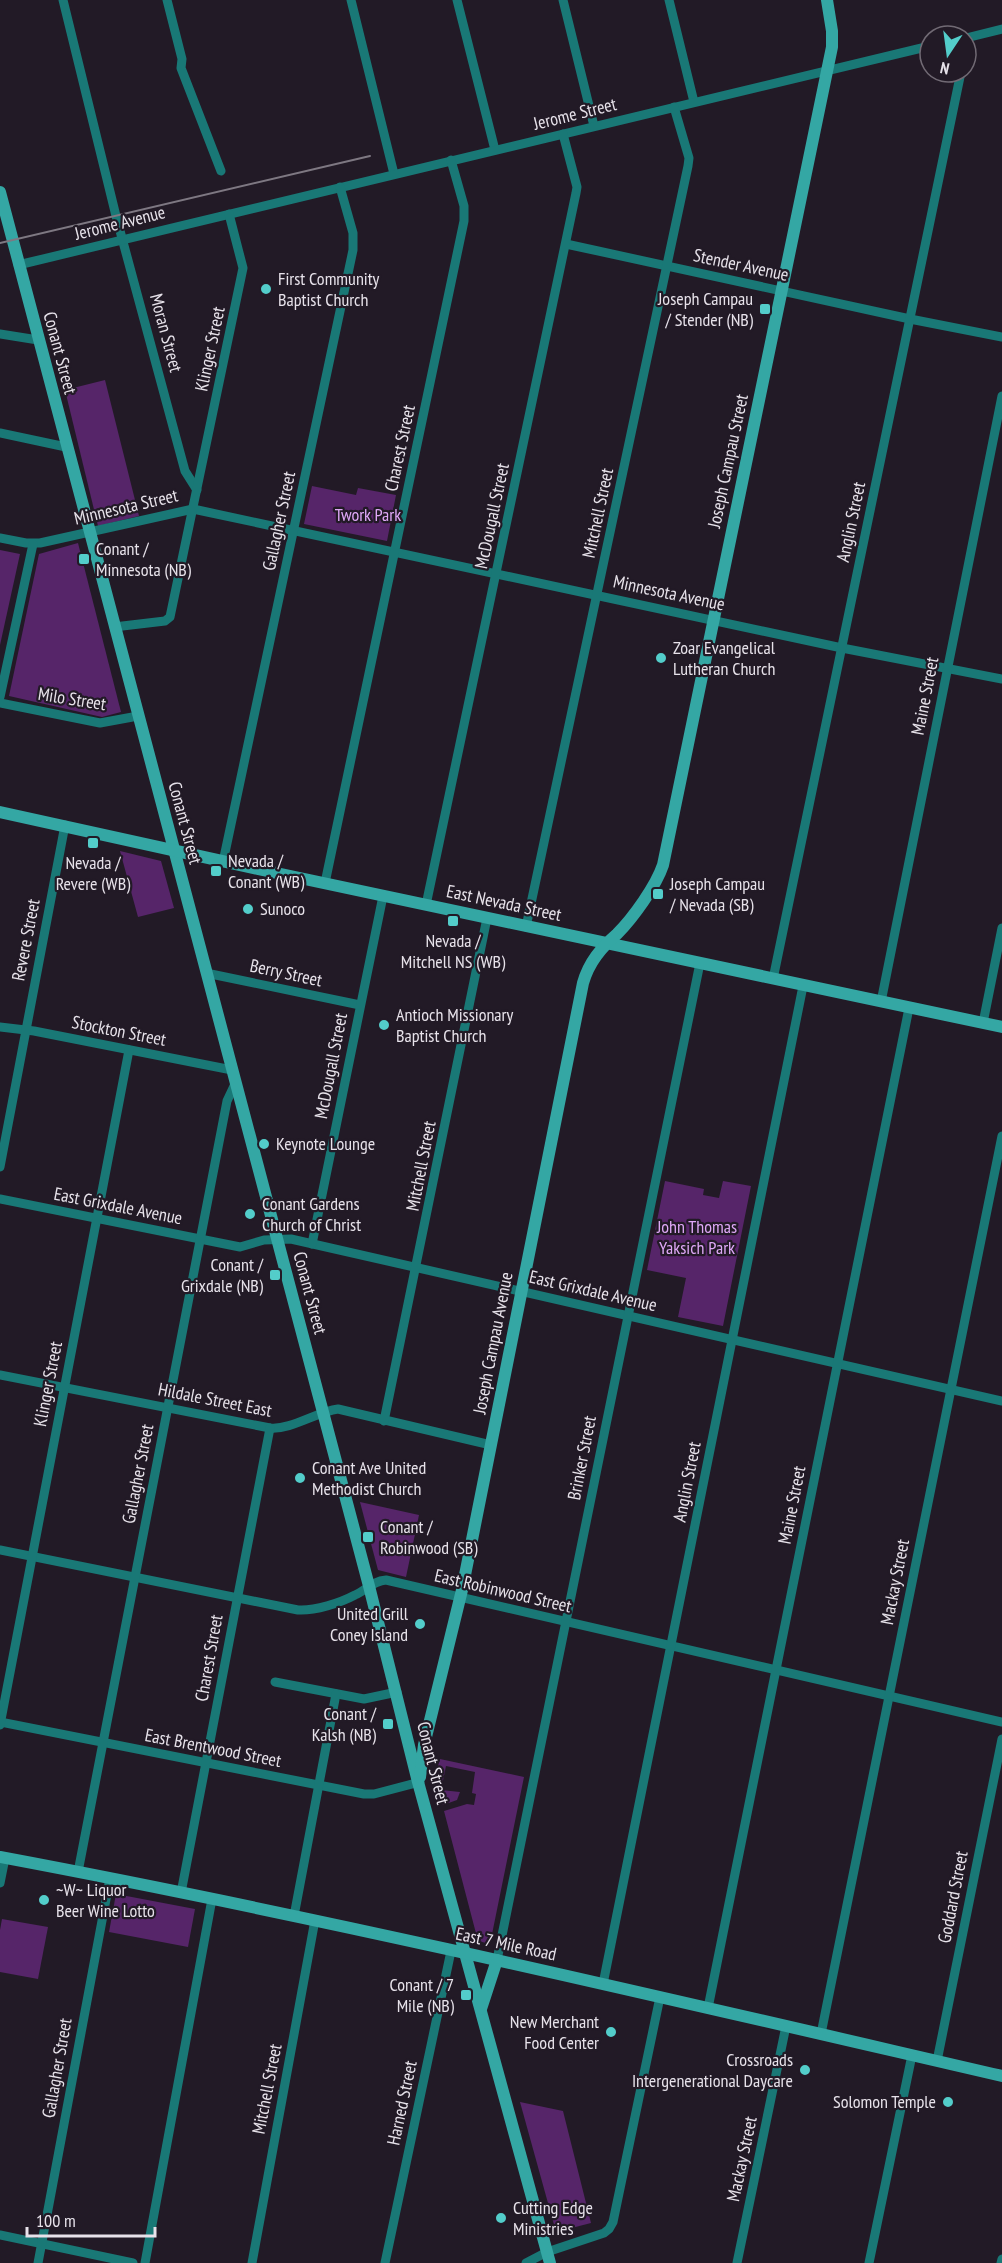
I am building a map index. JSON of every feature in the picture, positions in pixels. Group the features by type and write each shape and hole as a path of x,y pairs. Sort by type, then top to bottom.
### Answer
{"street":[{"name":"Moran Street","path":"63,0 123,240 185,471 197,490"},
{"path":"167,0 182,59 181,68 221,171"},
{"path":"351,0 394,174"},
{"path":"457,0 495,150"},
{"path":"563,0 594,126"},
{"path":"669,0 694,102"},
{"name":"Joseph Campau Street","path":"629,920 657,878 663,864 827,71 832,31 827,0"},
{"path":"978,37 1002,29"},
{"name":"Jerome Street","path":"229,214 918,49"},
{"name":"Anglin Street","path":"773,979 959,84"},
{"name":"Mitchell Street","path":"526,927 689,158 674,107"},
{"name":"McDougall Street","path":"426,905 577,187 563,134"},
{"name":"Charest Street","path":"325,884 464,221 464,206 451,160"},
{"name":"Gallagher Street","path":"223,862 353,250 353,233 340,187"},
{"name":"Conant Street","path":"0,192 397,1692 419,1784 549,2258"},
{"name":"Jerome Avenue","path":"18,265 229,214"},
{"name":"Klinger Street","path":"197,490 243,268 229,214"},
{"name":"Stender Avenue","path":"566,244 1002,337"},
{"path":"0,334 38,340"},
{"name":"Maine Street","path":"881,1002 1002,396"},
{"path":"0,433 66,447"},
{"path":"114,627 165,621 170,617 197,490"},
{"name":"Minnesota Street","path":"0,538 33,544 193,509 294,530"},
{"name":"Minnesota Avenue","path":"294,530 842,648 1002,679"},
{"path":"0,697 33,544"},
{"name":"Milo Street","path":"0,703 100,723 138,716"},
{"name":"East Nevada Street","path":"0,812 325,884 1002,1027"},
{"name":"Revere Street","path":"0,1167 65,825"},
{"name":"McDougall Street","path":"312,1244 383,896"},
{"name":"Mitchell Street","path":"386,1421 488,918"},
{"name":"Joseph Campau Avenue","path":"419,1784 424,1745 460,1598 583,982 587,970 606,943 629,920"},
{"path":"983,1023 1002,928"},
{"name":"Brinker Street","path":"497,1960 700,963"},
{"name":"Berry Street","path":"206,972 360,1005"},
{"name":"Anglin Street","path":"603,1984 803,986"},
{"name":"Maine Street","path":"708,2008 909,1008"},
{"name":"Stockton Street","path":"0,1027 232,1070"},
{"name":"Klinger Street","path":"0,1723 129,1050"},
{"name":"Gallagher Street","path":"78,1872 199,1239 227,1101 236,1084"},
{"name":"Mackay Street","path":"821,2034 1002,1136"},
{"name":"East Grixdale Avenue","path":"0,1199 240,1247 277,1239 291,1239 1002,1401"},
{"name":"Hildale Street East","path":"0,1375 270,1428 279,1428 323,1411 338,1409 491,1444"},
{"name":"Charest Street","path":"181,1893 270,1428"},
{"name":"East Robinwood Street","path":"0,1550 305,1610 355,1596 369,1586 386,1580 1002,1722"},
{"path":"275,1682 364,1699 397,1692"},
{"path":"294,1916 336,1694"},
{"name":"East Brentwood Street","path":"0,1723 369,1794 419,1784"},
{"name":"Goddard Street","path":"937,2061 1002,1739"},
{"path":"0,1883 2,1857"},
{"name":"East 7 Mile Road","path":"2,1857 315,1920 1002,2076"},
{"name":"Gallagher Street","path":"38,2263 110,1878"},
{"path":"145,2263 212,1899"},
{"name":"Mitchell Street","path":"252,2263 315,1920"},
{"name":"Harned Street","path":"385,2263 451,1951"},
{"path":"482,2009 497,1960"},
{"path":"526,2263 549,2258 604,2233 613,2222 660,1997"},
{"name":"Mackay Street","path":"737,2263 786,2026"},
{"path":"869,2263 912,2055"},
{"path":"0,2235 133,2263"},
{"path":"1001,2263 1002,2259"}],"green space":[{"path":"105,380 139,516 98,526 65,390"},
{"name":"Twork Park","path":"312,486 356,495 358,488 396,495 387,541 304,524"},
{"path":"78,543 121,712 102,717 9,696 39,554"},
{"path":"0,550 20,554 0,645"},
{"path":"120,851 161,861 174,908 138,917"},
{"name":"John Thomas Yaksich Park","path":"665,1181 704,1189 703,1195 719,1198 723,1181 751,1186 723,1326 678,1317 686,1278 647,1270"},
{"path":"360,1502 419,1515 406,1577 378,1570"},
{"path":"440,1759 524,1777 490,1944 478,1941 444,1811 467,1804 474,1805 476,1794 472,1793 475,1772 446,1766 441,1790 460,1792 457,1800 443,1805 435,1776"},
{"path":"116,1894 195,1909 188,1947 109,1932"},
{"path":"2,1919 48,1927 38,1979 0,1972"},
{"path":"520,2102 563,2111 591,2223 556,2232"}],"railway":[{"path":"0,243 370,156"}],"place":[{"name":"First Community Baptist Church","path":"266,289"},
{"name":"Joseph Campau / Stender (NB)","path":"765,309"},
{"name":"Conant / Minnesota (NB)","path":"84,559"},
{"name":"Zoar Evangelical Lutheran Church","path":"661,658"},
{"name":"Nevada / Revere (WB)","path":"93,843"},
{"name":"Nevada / Conant (WB)","path":"216,871"},
{"name":"Joseph Campau / Nevada (SB)","path":"658,894"},
{"name":"Sunoco","path":"248,909"},
{"name":"Nevada / Mitchell NS (WB)","path":"453,921"},
{"name":"Antioch Missionary Baptist Church","path":"384,1025"},
{"name":"Keynote Lounge","path":"264,1144"},
{"name":"Conant Gardens Church of Christ","path":"250,1214"},
{"name":"Conant / Grixdale (NB)","path":"275,1275"},
{"name":"Conant Ave United Methodist Church","path":"300,1478"},
{"name":"Conant / Robinwood (SB)","path":"368,1537"},
{"name":"United Grill Coney Island","path":"420,1624"},
{"name":"Conant / Kalsh (NB)","path":"388,1724"},
{"name":"~W~ Liquor Beer Wine Lotto","path":"44,1900"},
{"name":"Conant / 7 Mile (NB)","path":"466,1995"},
{"name":"New Merchant Food Center","path":"611,2032"},
{"name":"Crossroads Intergenerational Daycare","path":"805,2070"},
{"name":"Solomon Temple","path":"948,2102"},
{"name":"Cutting Edge Ministries","path":"501,2218"}]}
